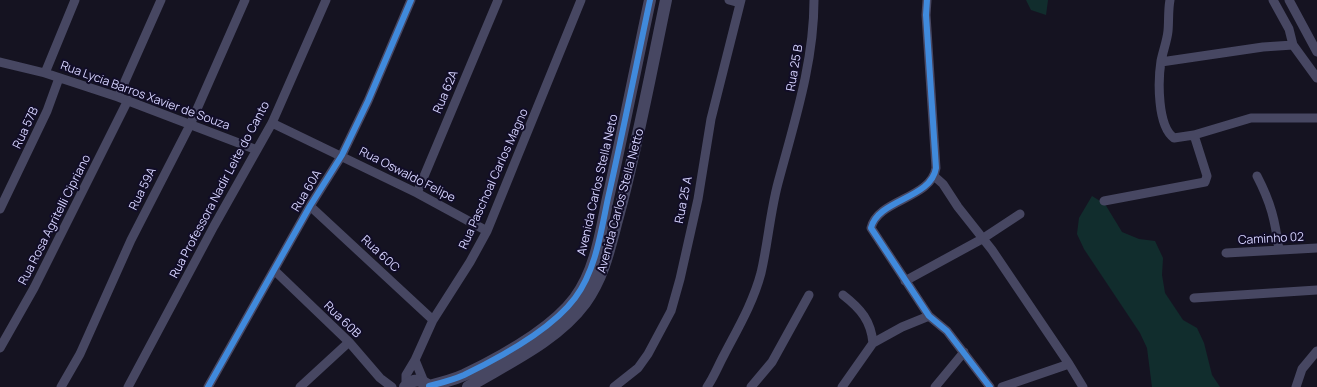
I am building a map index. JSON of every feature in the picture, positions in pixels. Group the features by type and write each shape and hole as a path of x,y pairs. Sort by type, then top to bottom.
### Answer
{"street":[{"path":"45,73 75,0"},
{"path":"118,97 161,0"},
{"name":"Rua 59A","path":"61,387 80,354 131,240 190,125 245,0"},
{"name":"Rua Professora Nadir Leite do Canto","path":"128,387 272,123 326,0"},
{"name":"Rua 60A","path":"208,387 310,206 342,155 368,101 411,0"},
{"name":"Rua 62A","path":"417,193 498,0"},
{"name":"Rua Paschoal Carlos Magno","path":"406,386 406,375 415,360 433,320 470,262 487,230 581,0"},
{"name":"Avenida Carlos Stella Neto","path":"406,386 416,380 428,385 463,376 532,337 557,317 575,298 586,277 596,251 619,152 650,0"},
{"name":"Avenida Carlos Stella Netto","path":"468,387 542,343 567,323 585,303 602,276 635,154 666,0"},
{"path":"729,0 741,2"},
{"name":"Rua 25 B","path":"707,387 753,300 761,271 778,185 802,97 814,26 814,0"},
{"path":"927,0 926,15 936,168 934,176 923,187 880,214 873,221 871,228 929,316 947,331 990,387"},
{"path":"1170,0 1168,31 1161,62 1159,88 1166,130 1174,138 1194,135 1251,118 1317,118"},
{"path":"1273,0 1289,30 1293,45 1317,78"},
{"path":"1289,0 1317,52"},
{"name":"Rua 25 A","path":"614,387 638,368 648,354 671,311 680,279 698,198 711,119 741,2"},
{"path":"1161,62 1263,47 1293,45"},
{"name":"Rua Lycia Barros Xavier de Souza","path":"1,64 45,73 128,100 257,150"},
{"name":"Rua 57B","path":"0,209 47,111 59,78"},
{"name":"Rua Rosa Agritelli Cipriano","path":"0,348 48,260 128,100"},
{"name":"Rua Oswaldo Felipe","path":"272,123 342,155 487,230"},
{"path":"1104,201 1205,182 1207,176 1194,135"},
{"path":"934,176 943,184 982,239 992,250 1083,387"},
{"path":"1257,176 1269,200 1274,215 1279,250"},
{"name":"Rua 60C","path":"310,206 433,320"},
{"path":"905,281 982,239 1020,214"},
{"name":"Caminho 02","path":"1226,253 1317,248"},
{"name":"Rua 60B","path":"274,270 349,342 380,378 392,387"},
{"path":"1194,298 1317,290"},
{"path":"751,387 772,362 809,295"},
{"path":"843,295 863,313 871,329 873,343"},
{"path":"842,387 873,343 902,327 929,316"},
{"path":"300,387 349,342"},
{"path":"1296,387 1302,369 1317,351"},
{"path":"935,387 964,352"},
{"path":"415,360 428,385"},
{"path":"1002,387 1069,364"}],"green space":[{"path":"1026,0 1048,0 1046,15 1031,10"},
{"path":"1092,196 1105,204 1122,232 1139,239 1155,241 1163,258 1162,275 1165,293 1183,320 1197,328 1204,343 1212,375 1220,387 1152,387 1147,348 1140,333 1084,249 1077,234 1079,218"}],"cycle path":[{"path":"208,387 310,206 342,155 368,101 411,0"},
{"path":"429,386 464,375 524,342 539,332 565,310 582,287 597,250 650,0"},
{"path":"927,0 926,15 936,168 932,178 925,186 883,211 876,218 871,228 929,316 947,331 990,387"}]}
